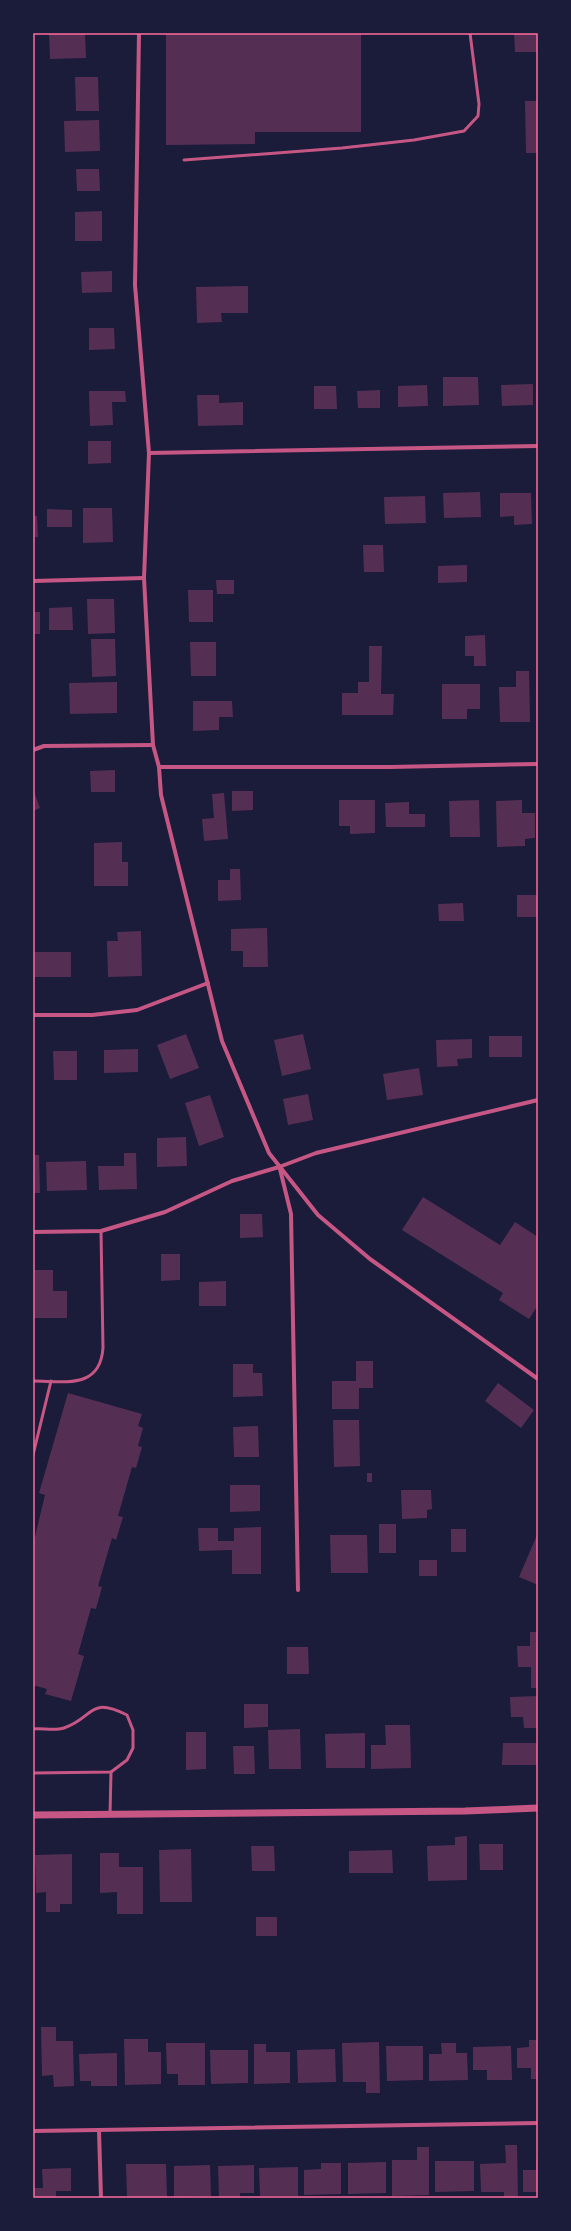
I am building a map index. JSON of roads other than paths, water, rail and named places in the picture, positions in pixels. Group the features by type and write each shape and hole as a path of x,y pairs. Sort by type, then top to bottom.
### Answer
{"street":[{"path":"139,33 135,285 149,453 144,578 153,745 159,767 161,795 222,1041 269,1153 318,1215 370,1259 538,1379"},
{"path":"149,453 538,446"},
{"path":"33,581 144,578"},
{"path":"33,750 44,746 153,745"},
{"path":"159,767 390,767 538,764"},
{"path":"33,1015 92,1015 137,1010 208,983"},
{"path":"33,1232 101,1231 165,1212 232,1181 279,1167 316,1153 538,1100"},
{"path":"279,1167 291,1214 298,1590"},
{"path":"33,1815 465,1811 538,1808"},
{"path":"33,2131 99,2131 450,2123 538,2123"},
{"path":"99,2131 101,2198"}],"lane":[{"path":"184,160 342,148 422,139 464,130 478,116 479,104 470,33"},
{"path":"33,1381 83,1380 92,1376 102,1359 101,1231"},
{"path":"33,1454 51,1381"},
{"path":"33,1729 63,1728 98,1707 111,1707 127,1715 134,1730 133,1748 126,1760 111,1772 33,1773"},
{"path":"110,1815 111,1772"}]}
